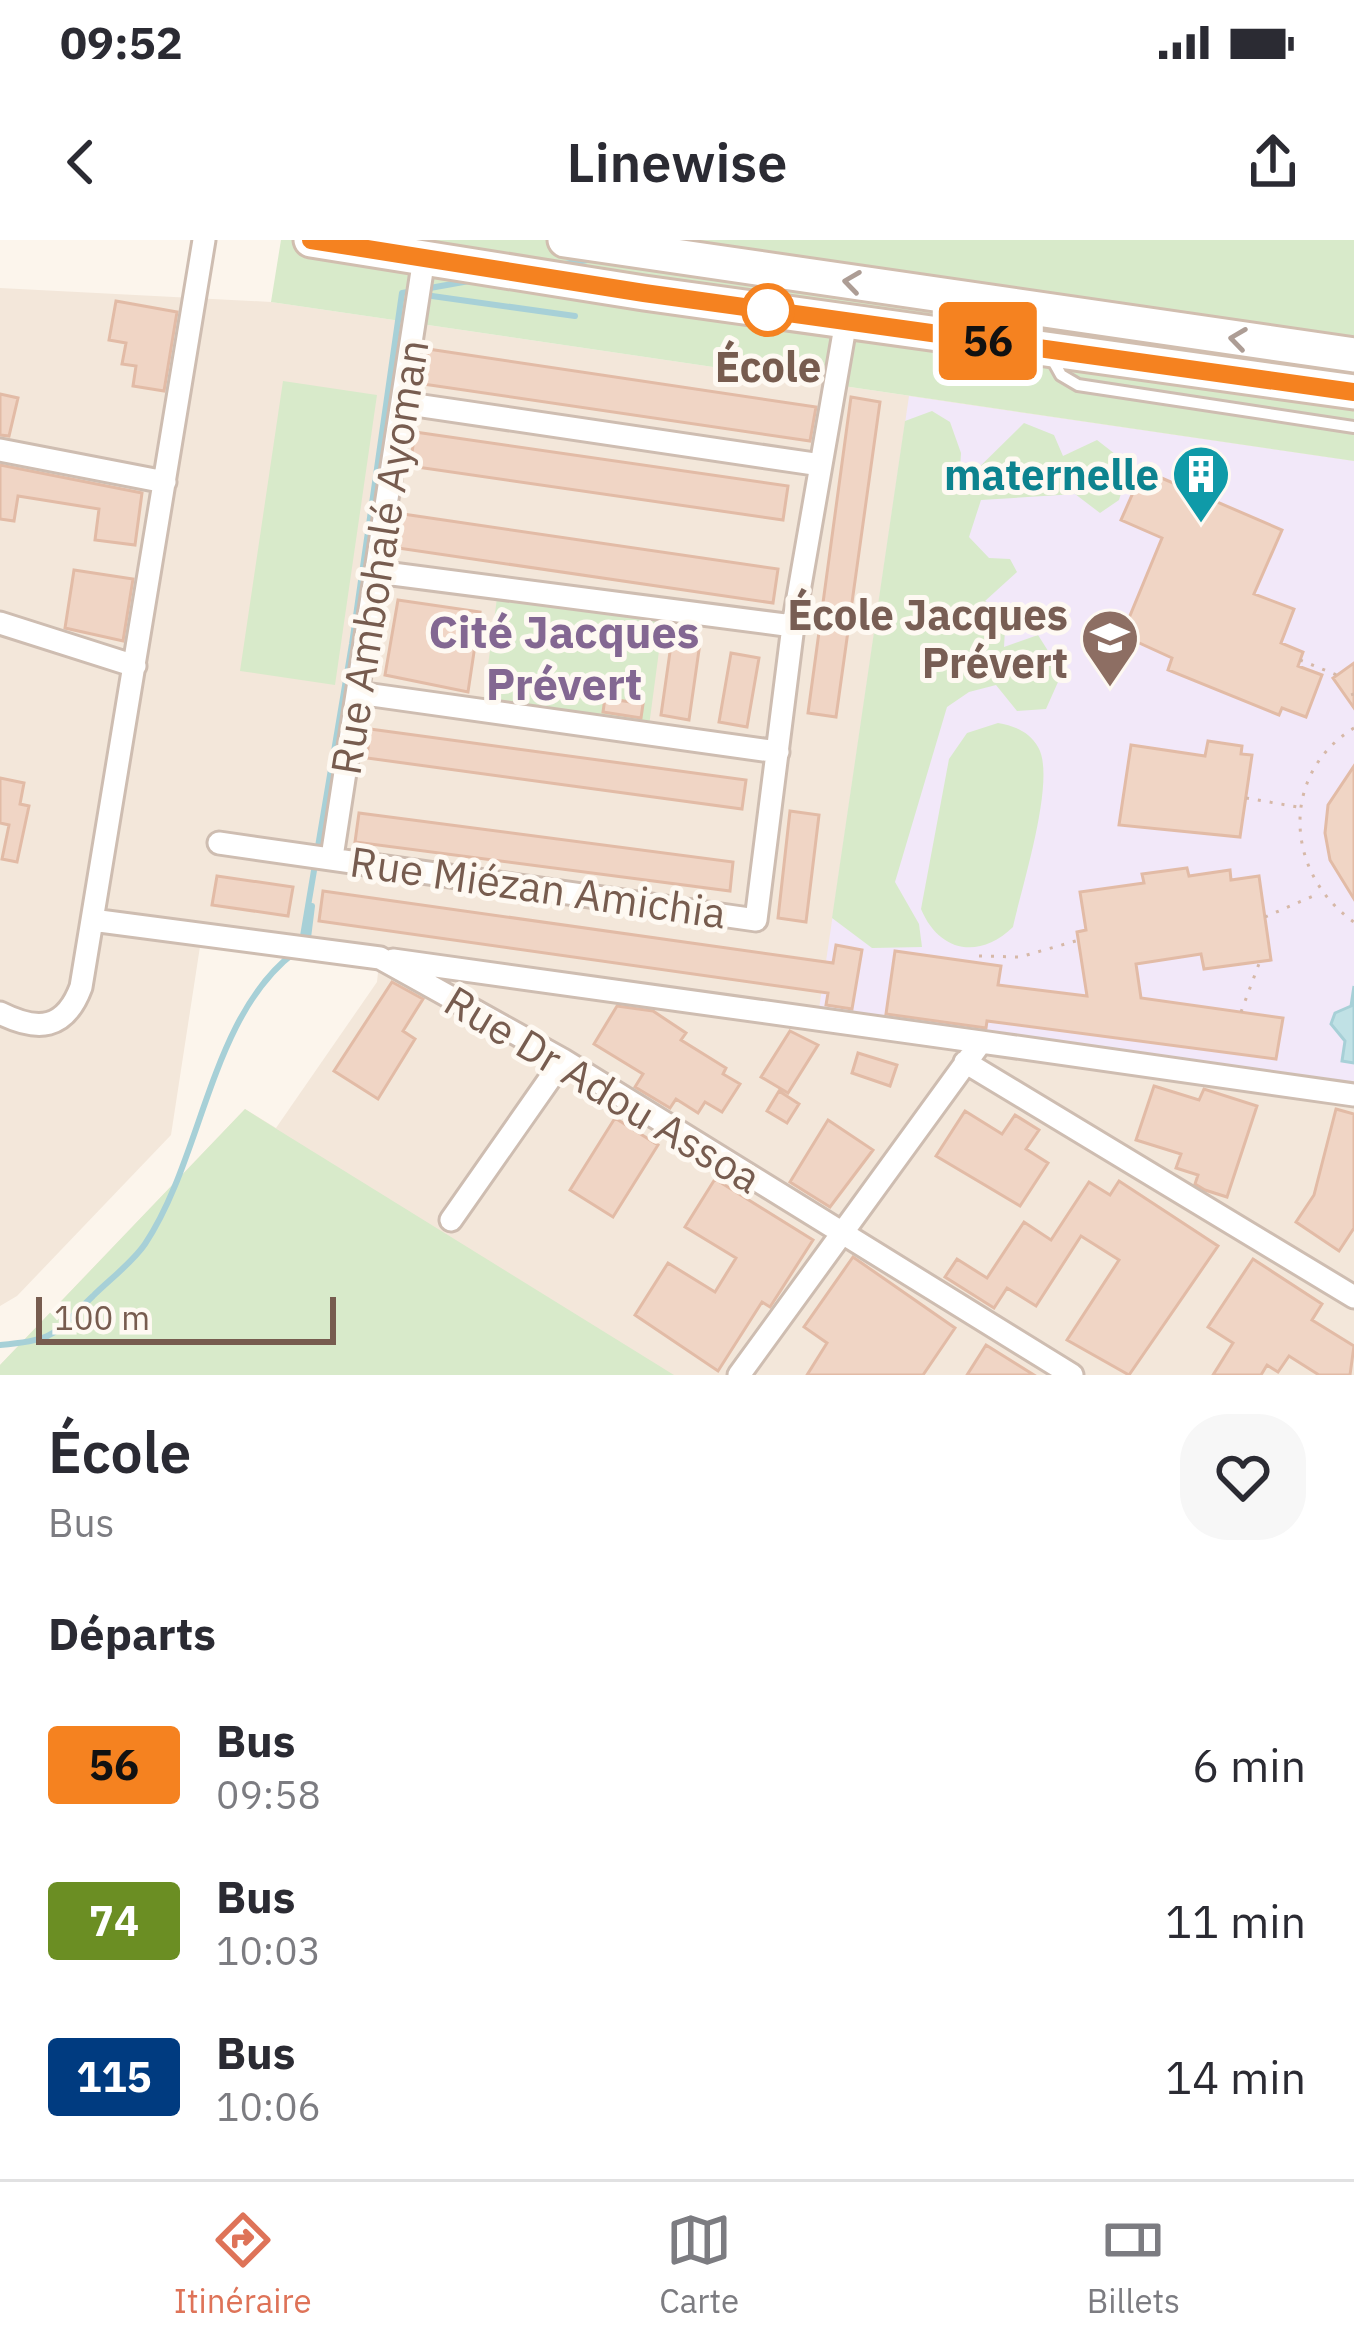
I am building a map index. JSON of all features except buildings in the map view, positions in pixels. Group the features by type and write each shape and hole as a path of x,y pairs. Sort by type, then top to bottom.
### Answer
{"main road":[{"path":"311,240 1354,392"},
{"path":"566,240 1354,356"}],"street":[{"path":"0,1013 27,1027 48,1027 72,1011 92,920 204,240"},
{"name":"Rue Ambohalé Ayoman","path":"332,857 424,258"},
{"name":"Rue Miézan Amichia","path":"219,842 756,920 793,626 846,321"},
{"path":"402,403 821,465"},
{"path":"0,450 165,482"},
{"path":"377,572 793,626"},
{"path":"0,623 135,666"},
{"path":"358,693 778,752"},
{"name":"Rue Dr Adou Assoa","path":"92,920 380,958 563,1060 1072,1375"},
{"path":"380,958 1354,1095"},
{"path":"740,1375 980,1042"},
{"path":"451,1220 563,1060"},
{"path":"965,1062 1354,1297"}],"lane":[{"path":"1046,350 1061,374 1078,385 1354,428"}],"path":[{"path":"1300,660 1337,675"},
{"path":"1354,728 1313,769 1299,807 1302,856 1321,892 1354,922"},
{"path":"1246,798 1299,807"},
{"path":"1265,917 1321,892"},
{"path":"979,956 1020,958 1079,940"},
{"path":"1241,1012 1260,961"}],"shaded area":[{"path":"0,288 271,302 1354,461 1354,1375 0,1375 0,1365 245,1109 276,1128 377,982 380,953 203,927 171,1135 17,1296 0,1306"},
{"name":"École Jacques Prévert","path":"909,396 1354,461 1354,1090 818,1016"}],"green space":[{"path":"281,240 1354,240 1354,461 271,302"},
{"path":"283,381 377,395 335,685 240,671"},
{"path":"932,411 950,422 961,453 959,487 1024,423 1054,435 1063,456 1097,440 1115,454 1127,474 1119,500 1100,513 1075,494 981,500 969,537 989,558 1010,559 1017,572 985,601 1006,612 1004,647 1038,635 1062,673 1046,709 1017,711 996,685 969,692 947,707 895,882 919,924 922,947 872,948 832,918 905,421"},
{"path":"497,598 663,621 649,726 483,703"},
{"path":"998,723 1021,730 1038,747 1043,762 1041,808 1013,927 987,944 961,946 938,935 921,909 949,759 967,733"},
{"path":"245,1109 674,1375 0,1375 0,1365"}],"water":[{"path":"1354,986 1354,1063 1342,1061 1345,1041 1331,1024 1335,1013 1351,1006"}],"waterway":[{"path":"559,265 593,259"},
{"path":"302,942 352,644 402,293 469,281"},
{"path":"432,296 575,316"},
{"path":"308,938 312,906"},
{"path":"0,1345 52,1333 145,1244 165,1209 244,1012 267,979 295,952"}],"bus line":[{"name":"56","path":"311,240 644,293 1354,392"}],"place":[{"name":"École","path":"768,310"},
{"name":"maternelle","path":"1201,525"},
{"name":"École Jacques Prévert","path":"1110,689"}],"district":[{"name":"Cité Jacques Prévert","path":"564,657"}]}
